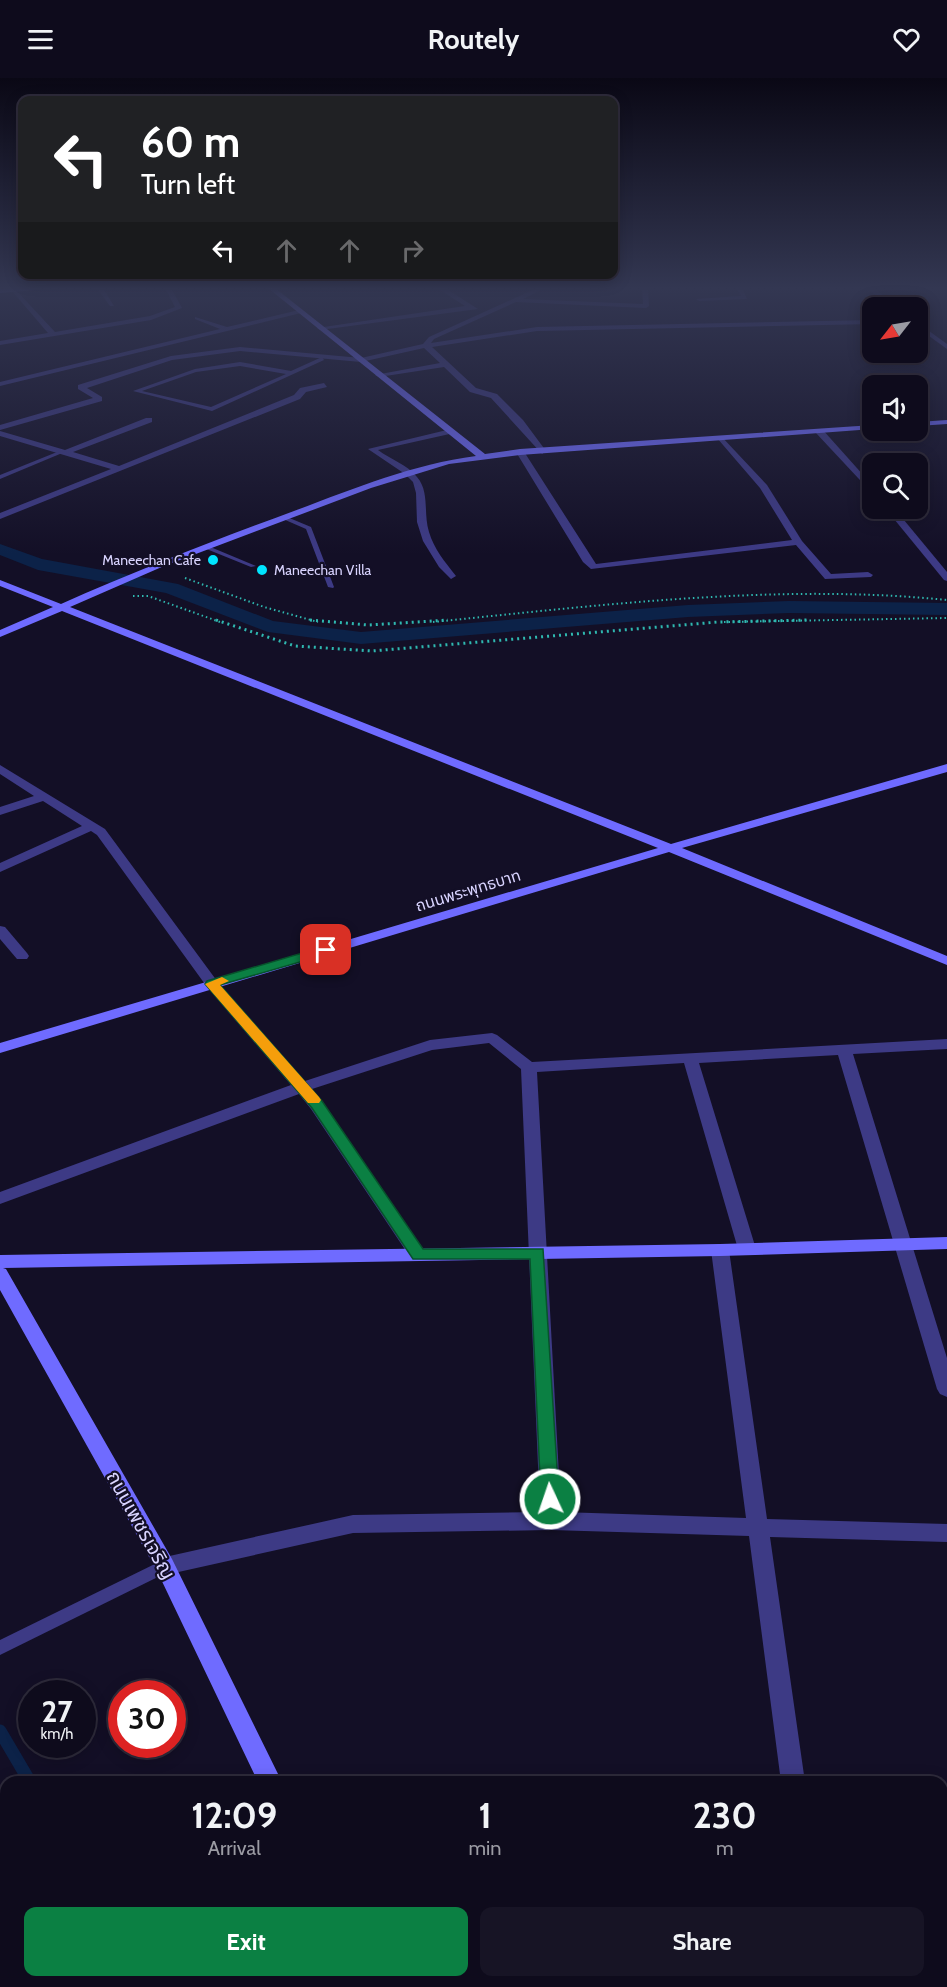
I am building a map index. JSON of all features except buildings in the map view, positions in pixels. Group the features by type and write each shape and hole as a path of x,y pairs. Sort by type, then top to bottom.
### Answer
{"street":[{"path":"3,382 23,377"},
{"path":"0,428 99,399 81,387 112,377"},
{"path":"382,377 482,456"},
{"path":"459,377 473,390 494,396 520,422 542,450"},
{"path":"0,516 297,397 303,390 324,386"},
{"path":"65,452 149,420"},
{"path":"928,423 947,422"},
{"path":"0,634 59,606 161,564 407,472 482,456 520,452 862,428"},
{"path":"451,431 372,449 407,472 417,482 423,507 422,527 428,546 451,576"},
{"path":"819,431 862,479"},
{"path":"0,433 119,469"},
{"path":"721,438 764,488 798,542 828,577 868,575"},
{"path":"520,452 588,562 594,567 798,542"},
{"path":"898,519 947,578"},
{"path":"0,583 670,848 947,961"},
{"name":"ถนนพระพุทธบาท","path":"0,1048 670,848 947,768"},
{"path":"0,769 101,832 212,984 317,1105 418,1255"},
{"path":"0,811 45,796"},
{"path":"0,868 92,826"},
{"path":"0,930 22,956"},
{"path":"0,1198 302,1087 430,1045 492,1038 529,1067 947,1044"},
{"path":"843,1050 947,1389"},
{"path":"690,1058 747,1249"},
{"path":"529,1067 551,1521"},
{"path":"0,1262 720,1250 947,1243"},
{"path":"720,1250 792,1776"},
{"name":"ถนนเพชรเจริญ","path":"0,1274 165,1566 267,1776"},
{"path":"165,1566 353,1524 551,1521 947,1533"}],"lane":[{"path":"177,377 136,391 212,409 282,377"},
{"path":"0,477 65,452"},
{"path":"285,518 309,528 331,587"},
{"path":"206,547 253,566"},
{"path":"0,1648 165,1566"}],"path":[{"path":"185,578 273,611 315,621 358,626 400,625 675,599 864,595 947,600"},
{"path":"125,596 148,596 284,643 351,651 718,621 947,618"}],"waterway":[{"path":"0,549 38,564 171,588 268,626 314,634 361,638 688,611 789,607 947,609"},
{"path":"0,1731 26,1776"}],"slow traffic":[{"path":"222,981 212,984 314,1100"}],"place":[{"name":"Maneechan Cafe","path":"213,560"},
{"name":"Maneechan Villa","path":"262,570"}],"route":[{"path":"326,950 212,984 317,1105 418,1255 537,1253 550,1499"}]}
